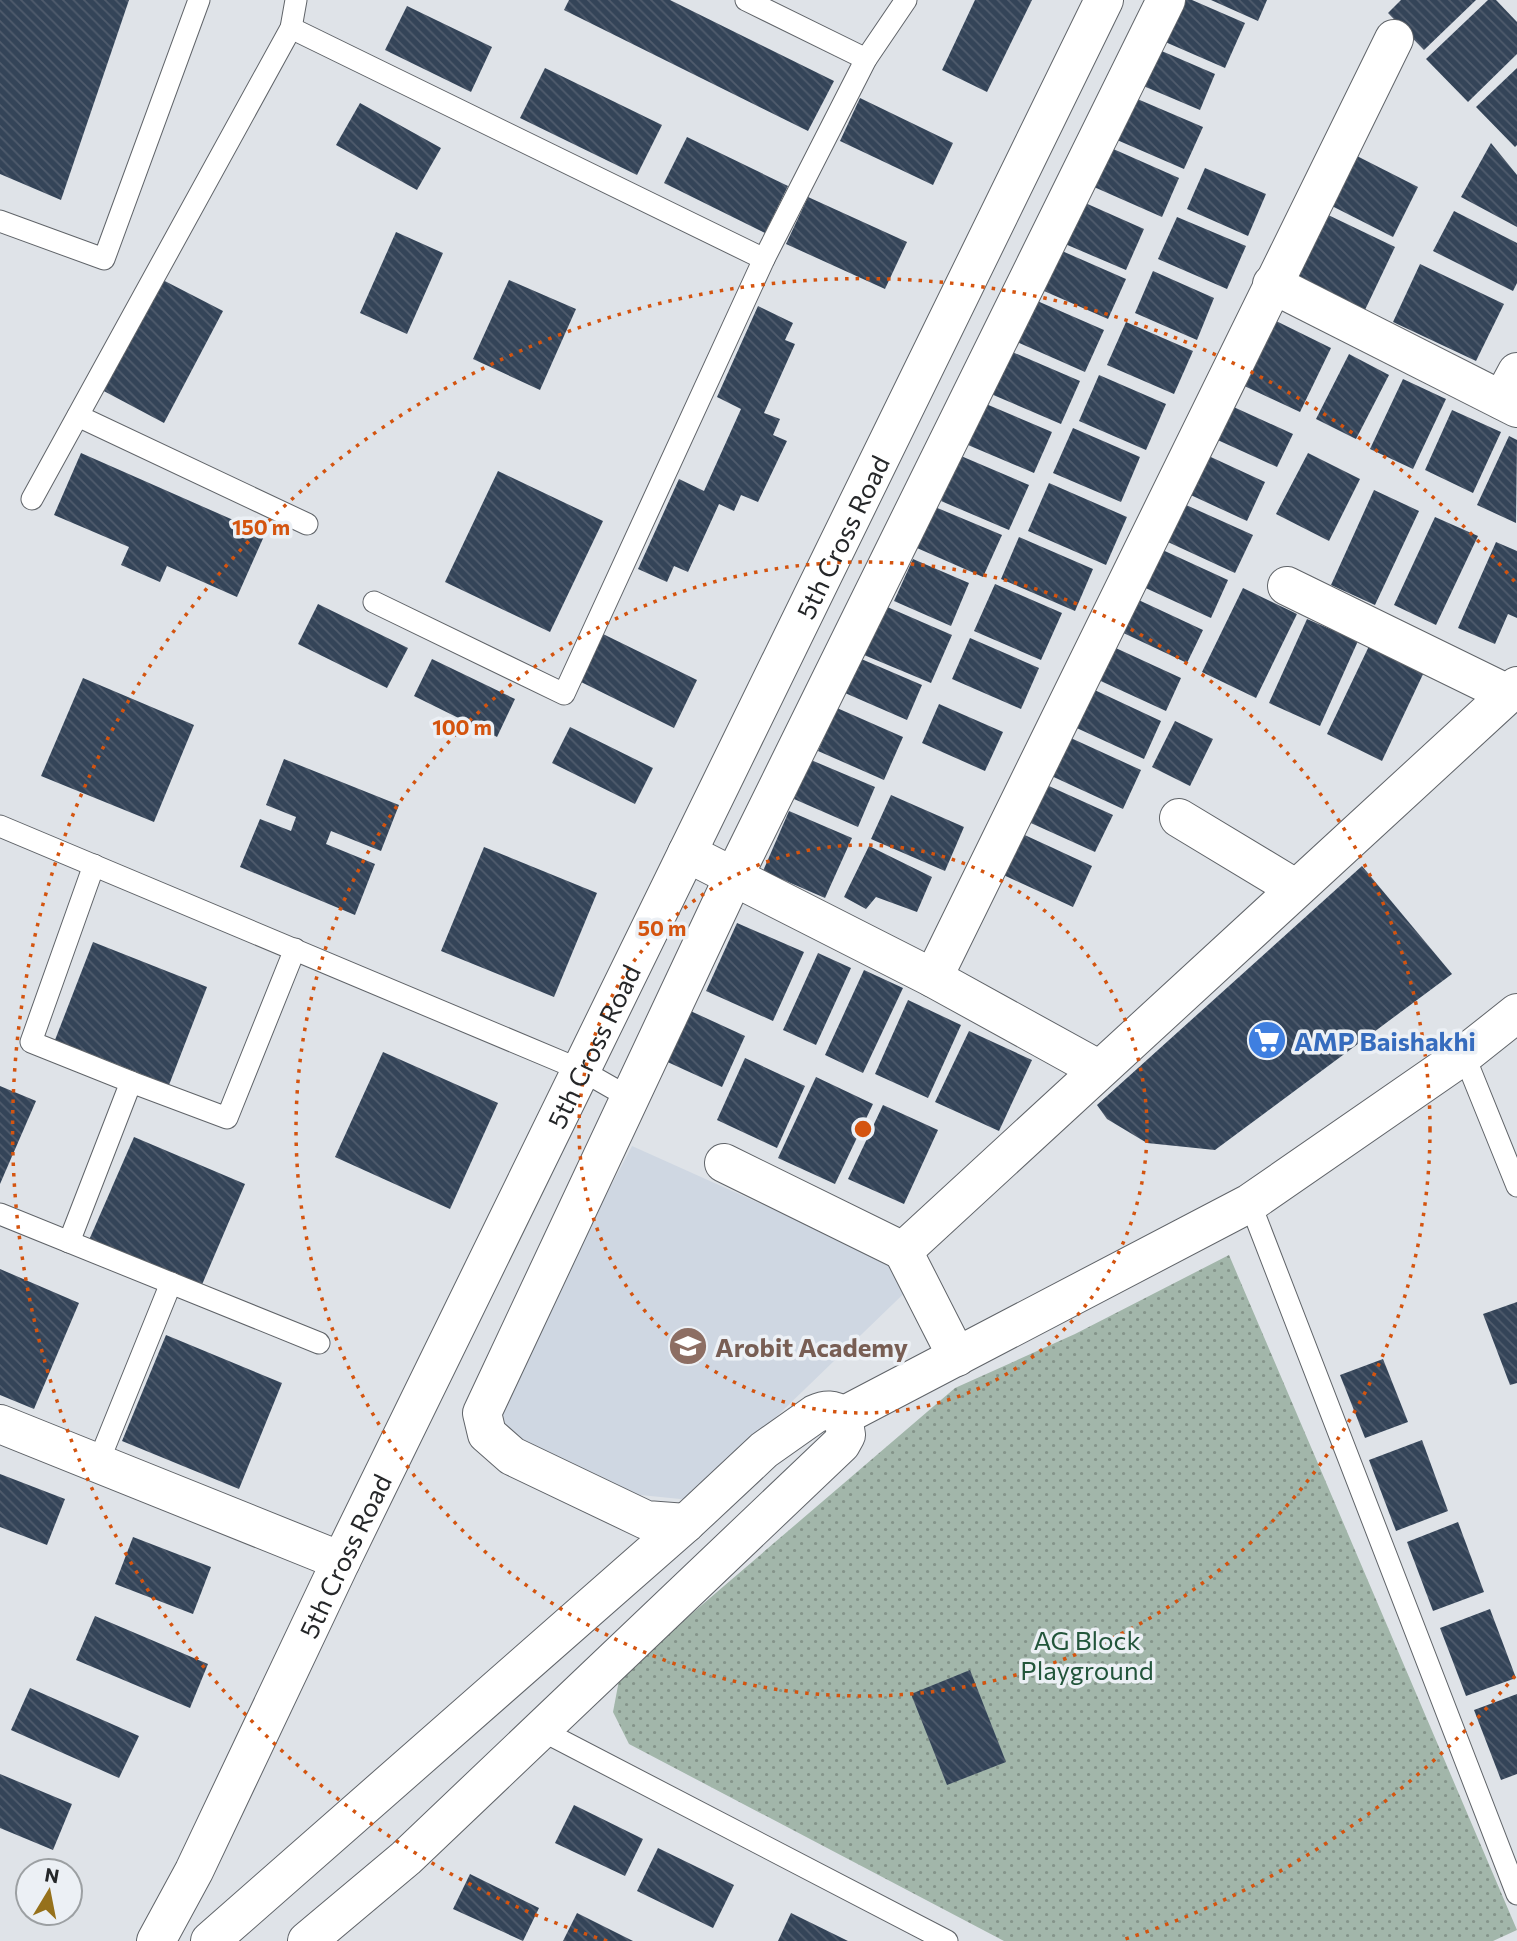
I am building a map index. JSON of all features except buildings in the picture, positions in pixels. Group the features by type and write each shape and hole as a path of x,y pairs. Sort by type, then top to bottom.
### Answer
{"street":[{"name":"5th Cross Road","path":"156,1941 194,1871 341,1561 1104,0"},
{"name":"5th Cross Road","path":"686,1523 646,1520 512,1456 487,1434 482,1413 734,876 1166,0"},
{"path":"933,978 1394,39"},
{"path":"1272,284 1512,393"},
{"path":"902,1251 1513,690 1287,586"},
{"path":"1179,818 1295,888"},
{"path":"687,853 933,978 1098,1069"},
{"path":"842,1416 1250,1203 1464,1055 1517,1013"},
{"path":"724,1163 902,1251 957,1357"},
{"path":"210,1941 686,1523 764,1450 815,1414 825,1410 835,1411 842,1416 846,1435 841,1444 406,1858 307,1941"},
{"path":"0,1424 341,1561"}],"lane":[{"path":"0,221 104,259 199,0"},
{"path":"32,499 291,28 296,0"},
{"path":"746,0 770,5 866,59"},
{"path":"374,602 564,694 764,259 866,59 906,0"},
{"path":"291,28 764,259"},
{"path":"78,416 307,524"},
{"path":"0,826 581,1070 630,1098"},
{"path":"94,865 31,1042 227,1118 295,949"},
{"path":"1464,1055 1517,1186"},
{"path":"69,1242 131,1082"},
{"path":"1250,1203 1517,1894"},
{"path":"0,1214 319,1343"},
{"path":"98,1463 171,1283"},
{"path":"541,1730 947,1941"}],"shaded area":[{"name":"Arobit Academy","path":"632,1146 922,1276 690,1500 611,1492 506,1456 489,1417"}],"green space":[{"name":"AG Block Playground","path":"1229,1255 1517,1930 1493,1941 1004,1941 629,1744 613,1712 620,1675 955,1388 1075,1334"}],"place":[{"name":"AMP Baishakhi","path":"1267,1040"},
{"name":"Arobit Academy","path":"688,1346"}]}
